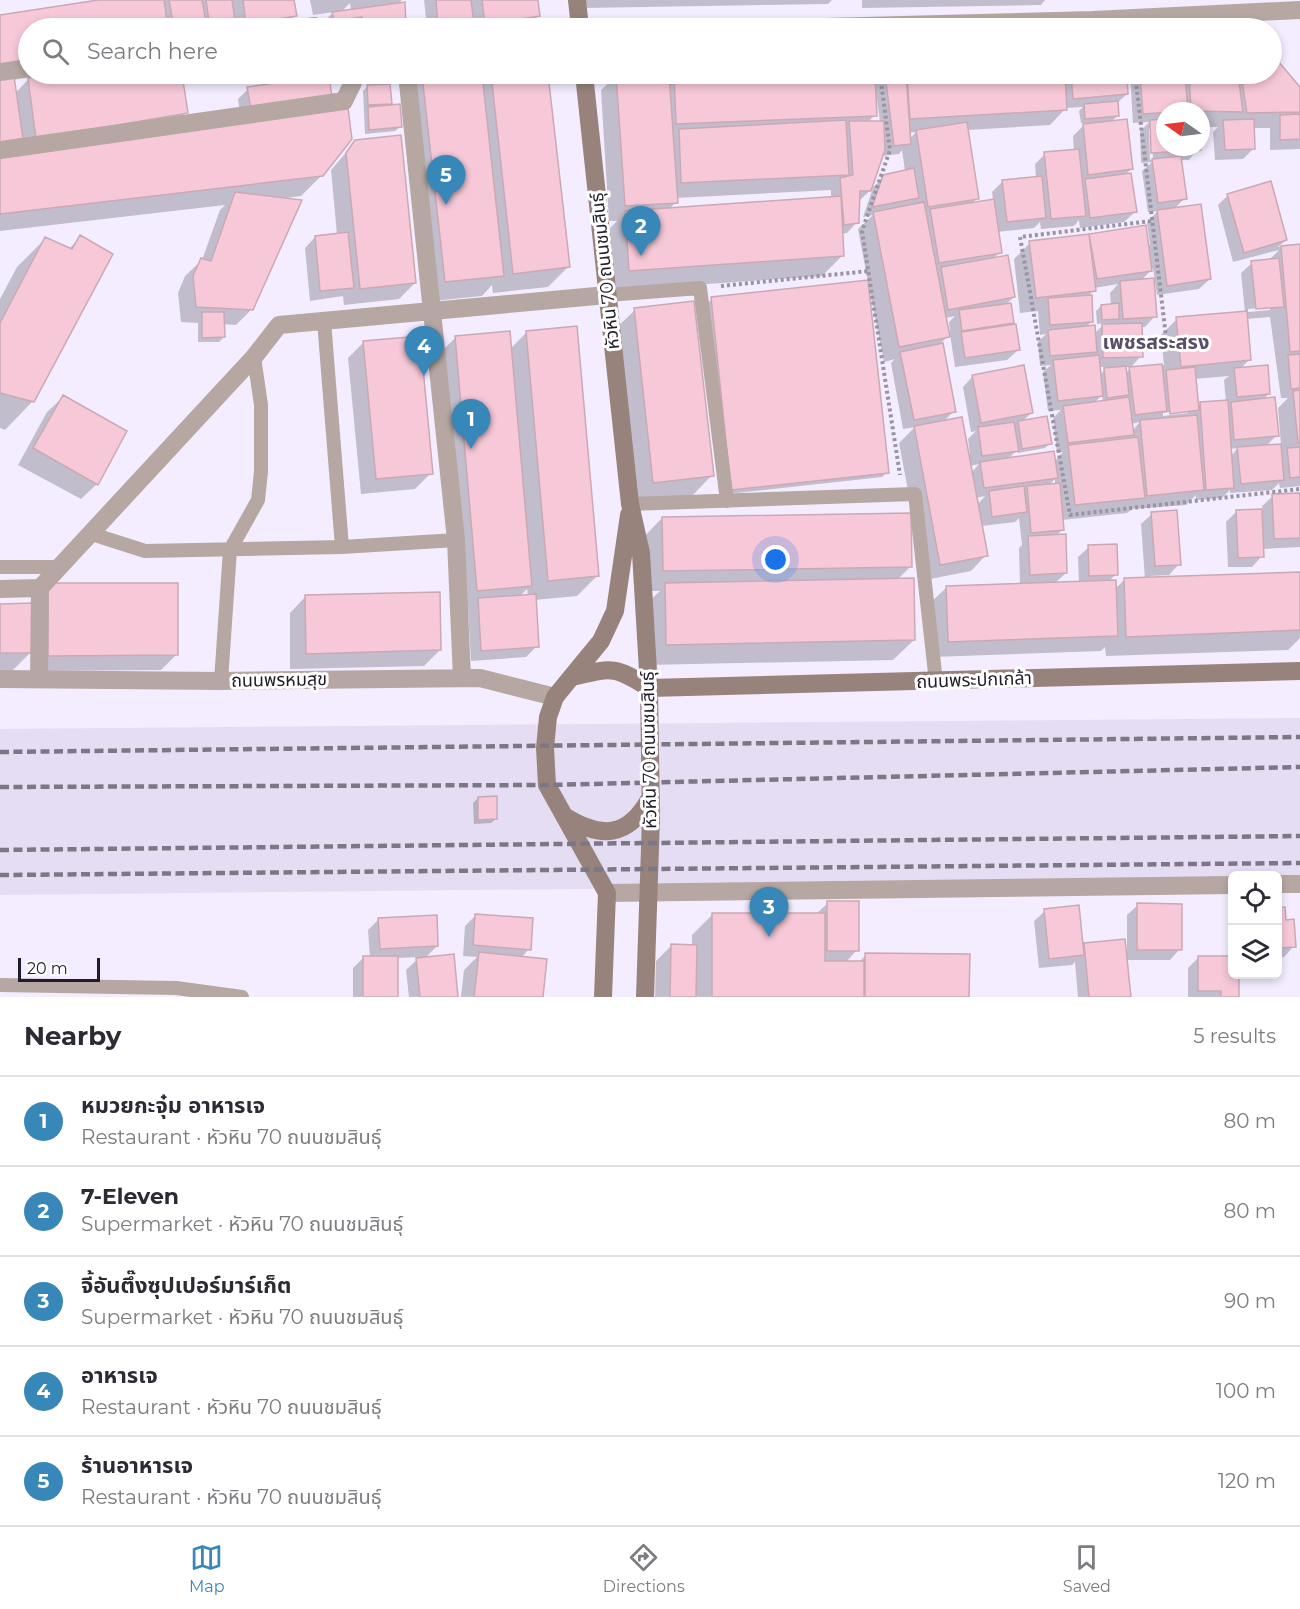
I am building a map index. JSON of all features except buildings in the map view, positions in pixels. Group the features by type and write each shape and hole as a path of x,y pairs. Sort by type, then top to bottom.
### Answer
{"main road":[{"path":"577,0 579,18"},
{"name":"หัวหิน 70 ถนนชมสินธุ์","path":"585,84 630,504 641,553 649,688 651,796 645,997"},
{"name":"หัวหิน 70 ถนนชมสินธุ์","path":"606,893 547,785 544,763 548,717 555,697 601,641 615,611 630,504"},
{"path":"572,677 613,669 623,671 649,688"},
{"name":"ถนนพระปกเกล้า","path":"649,688 1300,671"},
{"path":"563,816 581,827 597,831 617,831 639,817 651,796"},
{"path":"603,997 606,893"}],"street":[{"path":"1134,18 1300,10"},
{"path":"0,72 18,69"},
{"path":"0,150 344,101 352,84"},
{"path":"408,84 434,310 456,540 462,678"},
{"path":"39,678 40,588 254,357 279,325 607,295"},
{"path":"0,589 40,588"},
{"name":"ถนนพรหมสุข","path":"0,679 221,681 480,678 555,697"},
{"path":"1282,884 1300,884"},
{"path":"606,893 1228,885"}],"lane":[{"path":"607,295 700,288 727,501"},
{"path":"324,321 342,547"},
{"path":"221,681 230,550 258,500 261,405 254,357"},
{"path":"630,504 915,494 936,682"},
{"path":"92,534 145,551 342,547 456,540"},
{"path":"0,567 60,567"},
{"path":"0,985 176,988 242,997"}],"path":[{"path":"881,84 890,150 869,204 862,231 903,494"},
{"path":"1136,84 1168,354"},
{"path":"1151,221 1020,237 1070,515 1300,489"},
{"path":"700,288 869,271"}],"shaded area":[{"path":"1300,718 1300,881 1282,877 1282,871 1228,871 1228,882 0,895 0,729"}],"railway":[{"path":"0,752 1300,737"},
{"path":"0,787 547,785 1300,767"},
{"path":"0,850 1300,836"},
{"path":"0,875 1300,863"}],"place":[{"name":"ร้านอาหารเจ","path":"446,205"},
{"name":"7-Eleven","path":"641,256"},
{"name":"อาหารเจ","path":"424,376"},
{"name":"หมวยกะจุ๋ม อาหารเจ","path":"471,449"},
{"name":"จี้อันตึ๊งซุปเปอร์มาร์เก็ต","path":"769,937"}],"district":[{"name":"เพชรสระสรง","path":"1156,342"}]}
